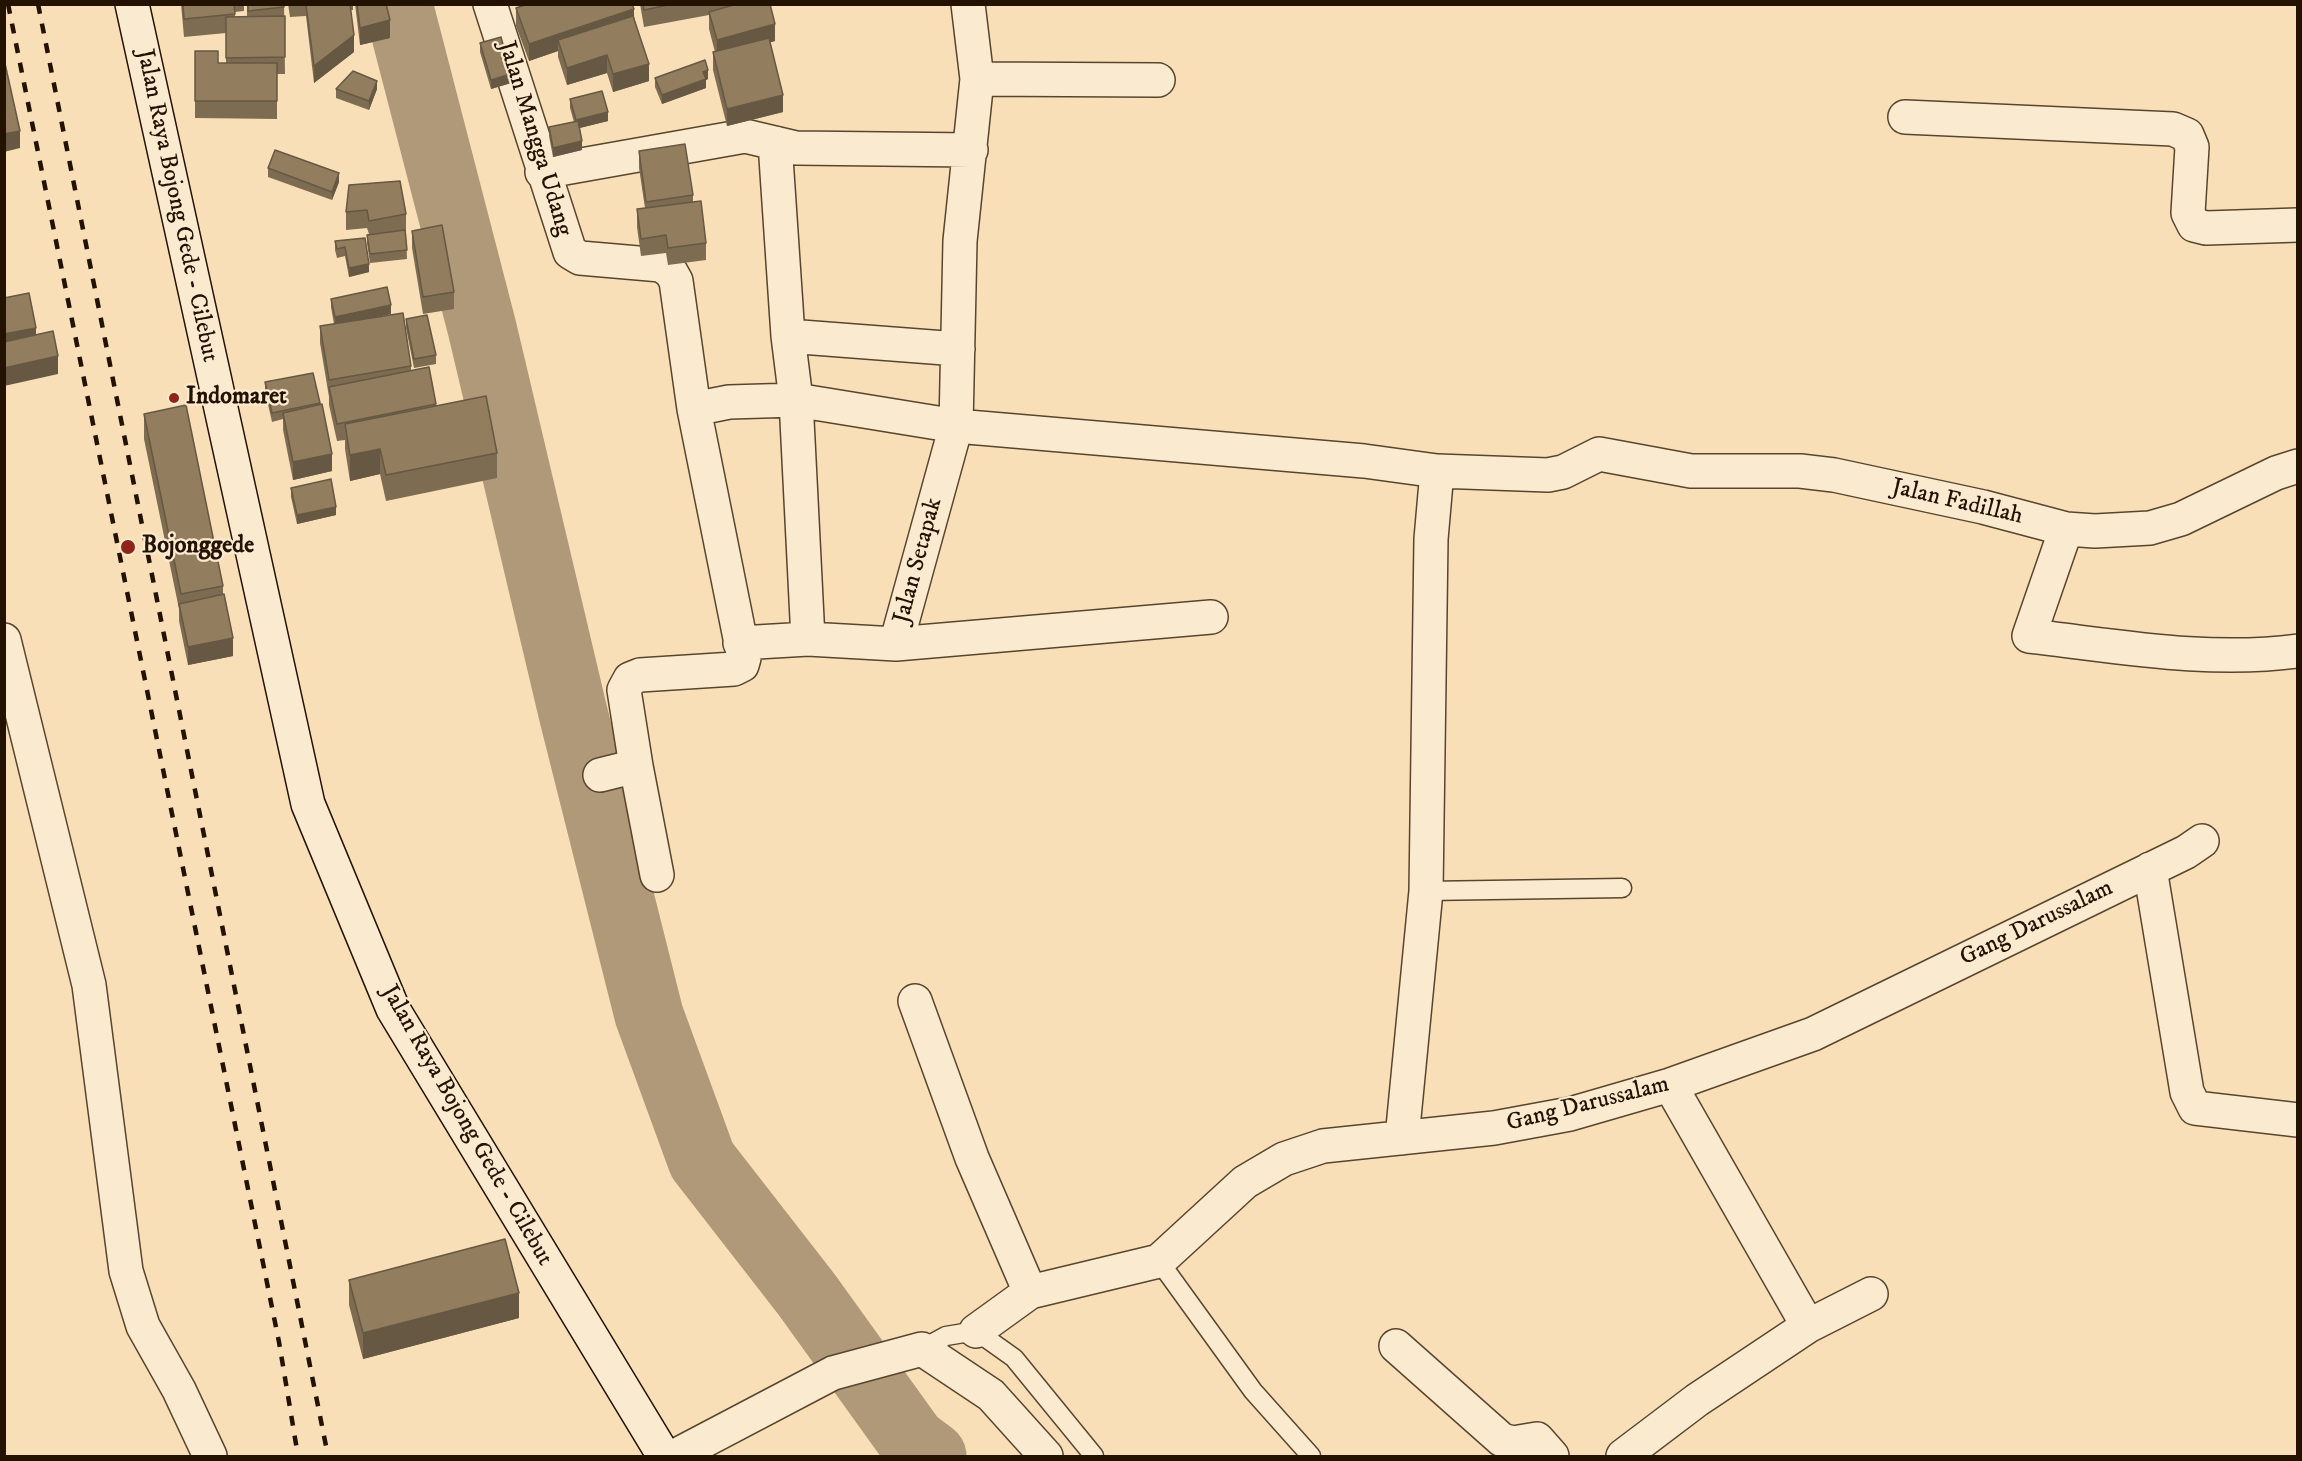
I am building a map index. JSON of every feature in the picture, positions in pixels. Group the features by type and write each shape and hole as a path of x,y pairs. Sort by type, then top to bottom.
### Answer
{"street":[{"name":"Jalan Raya Bojong Gede - Cilebut","path":"132,4 308,804 393,1010 664,1456"},
{"name":"Jalan Mangga Udang","path":"490,4 513,69 542,172 570,252 580,258 660,265 671,272 676,281 694,409 740,643"},
{"name":"Jalan Setapak","path":"740,643 808,639 896,644 956,426 960,242 977,79 968,4"},
{"path":"977,79 1158,80"},
{"path":"1905,117 2173,129 2187,135 2192,147 2188,213 2194,225 2206,228 2298,225"},
{"path":"542,172 720,138 745,136 796,148 971,150"},
{"path":"775,143 788,336 796,400 808,639"},
{"path":"788,336 958,349"},
{"path":"694,409 729,402 796,400 956,426 1364,461 1437,471 1431,539 1426,891 1402,1138"},
{"name":"Jalan Fadillah","path":"1437,471 1548,475 1563,472 1592,456 1606,454 1691,471 1800,471 1834,475 1983,507 2066,529 2096,531 2150,528 2181,519 2298,466"},
{"path":"2066,529 2029,636 2193,656 2235,656 2298,651"},
{"path":"896,644 1211,617"},
{"path":"4,640 89,985 126,1271 143,1326 179,1390 210,1456"},
{"path":"657,875 624,690 630,679 640,675 734,669 742,665 744,658 740,643"},
{"path":"600,775 636,766"},
{"name":"Gang Darussalam","path":"976,1331 1030,1292 1159,1261 1245,1182 1284,1159 1323,1146 1494,1128 1570,1114 1670,1085 1813,1034 2150,869 2202,841"},
{"path":"2150,869 2185,1081 2195,1108 2298,1120"},
{"path":"915,1001 972,1158 1030,1292"},
{"path":"1670,1085 1808,1326"},
{"path":"1623,1456 1697,1400 1808,1326 1871,1294"},
{"path":"1396,1346 1502,1440 1513,1443 1537,1439 1552,1456"},
{"path":"675,1456 833,1373 911,1351 991,1395 1046,1456"}],"lane":[{"path":"1426,891 1622,888"},
{"path":"1159,1261 1253,1391 1311,1456"},
{"path":"911,1351 946,1336 976,1331 1014,1358 1094,1456"}],"building":[{"path":"183,4 234,4 235,14 184,19"},
{"path":"248,4 284,4 284,7 248,11"},
{"path":"350,4 354,35 314,66 306,5"},
{"path":"357,4 386,4 390,20 360,28"},
{"path":"528,4 632,4 634,9 529,44 516,8"},
{"path":"643,4 673,4 644,10"},
{"path":"737,4 770,4 775,24 717,40 709,12"},
{"path":"285,16 285,57 226,58 226,17"},
{"path":"633,16 649,64 613,74 607,55 567,68 558,40"},
{"path":"501,37 511,74 491,80 480,43"},
{"path":"769,38 783,95 727,109 713,52"},
{"path":"195,51 218,51 218,63 277,63 277,101 195,101"},
{"path":"4,59 20,131 4,134"},
{"path":"705,60 708,70 703,72 706,79 662,95 655,78"},
{"path":"353,71 377,81 369,101 336,89"},
{"path":"602,91 608,112 576,120 570,99"},
{"path":"578,121 582,141 553,148 549,127"},
{"path":"685,144 693,195 646,202 639,151"},
{"path":"275,150 339,173 332,192 268,168"},
{"path":"400,181 406,214 369,221 367,210 346,212 349,185"},
{"path":"701,201 706,243 668,248 666,235 641,239 637,209"},
{"path":"442,225 454,292 423,297 412,231"},
{"path":"405,230 407,250 370,254 367,235"},
{"path":"365,238 369,264 349,268 345,247 337,249 335,241"},
{"path":"387,287 391,305 335,317 331,299"},
{"path":"29,293 36,328 4,334 4,298"},
{"path":"403,313 411,366 329,380 320,326"},
{"path":"427,315 436,355 414,359 406,319"},
{"path":"53,331 58,356 4,368 4,342"},
{"path":"429,367 436,404 337,424 329,387"},
{"path":"313,373 320,403 272,413 265,382"},
{"path":"486,396 497,453 386,475 380,449 350,455 345,424"},
{"path":"322,404 332,454 293,462 283,413"},
{"path":"186,405 223,586 181,594 144,414"},
{"path":"331,479 336,507 297,515 291,488"},
{"path":"224,594 233,638 188,647 179,604"},
{"path":"505,1239 519,1293 363,1333 349,1280"}],"waterway":[{"path":"398,4 482,328 573,713 649,1015 702,1160 807,1295 912,1441 932,1456"}],"railway":[{"path":"8,4 279,1342 298,1456"},
{"path":"38,4 328,1456"}],"place":[{"name":"Indomaret","path":"174,398"},
{"name":"Bojonggede","path":"128,547"}]}
